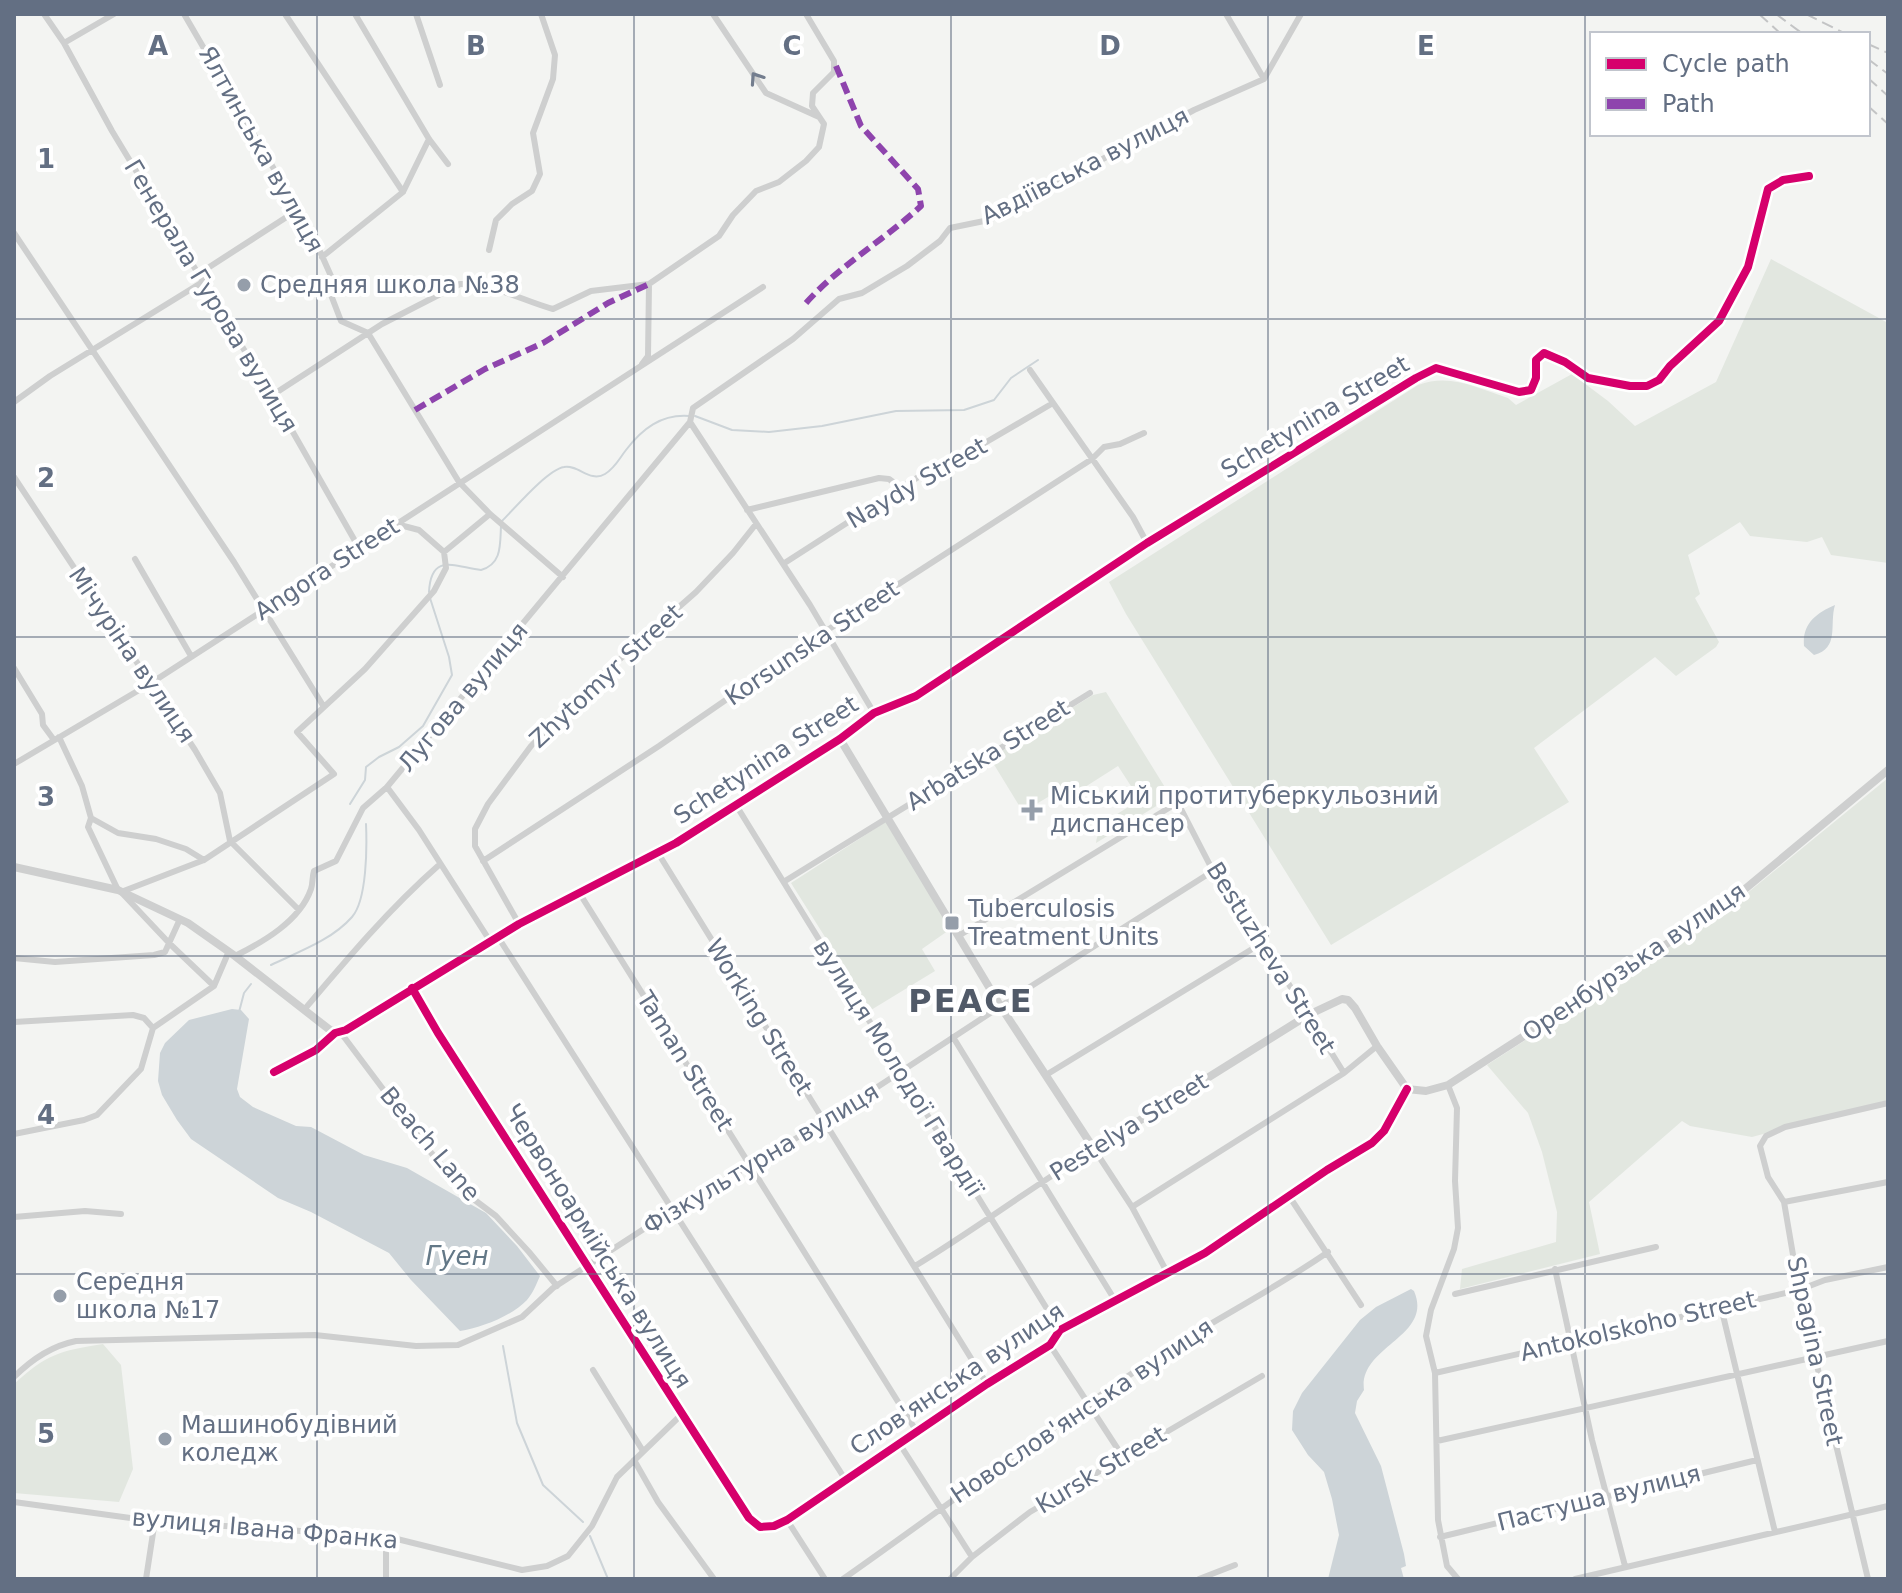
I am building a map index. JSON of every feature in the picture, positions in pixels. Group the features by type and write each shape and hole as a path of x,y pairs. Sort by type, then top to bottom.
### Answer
{"street":[{"name":"Генерала Гурова вулиця","path":"44,14 64,43 201,283 359,548"},
{"path":"64,43 114,14"},
{"name":"Ялтинська вулиця","path":"184,14 299,209 331,276 331,295 341,321 368,333 459,482 490,514 563,577"},
{"path":"285,14 403,192"},
{"path":"355,14 429,139 448,164"},
{"path":"416,14 440,85"},
{"path":"489,250 496,220 512,204 532,191 540,174 533,133 553,79 555,55 541,14"},
{"path":"713,14 766,93 819,117"},
{"path":"271,396 368,333 460,284 517,296 553,309 591,291 649,284 719,236 733,215 756,191 779,182 819,147 824,124 812,106 813,93 834,72 834,61 806,14"},
{"path":"1226,14 1264,79"},
{"path":"1264,79 1301,14"},
{"name":"Авдіївська вулиця","path":"690,422 693,408 793,339 839,299 862,293 907,266 940,241 950,228 989,220 1194,110 1264,79"},
{"path":"322,257 403,192 429,139"},
{"name":"Schetynina Street","path":"274,1072 316,1050 338,1033 519,924 658,853 840,739 874,713 916,696 1147,543 1436,368 1519,392 1531,390 1536,378 1536,360 1544,353 1565,362 1588,378 1630,386 1647,386 1659,380 1719,321 1748,267 1768,189 1783,180 1809,176"},
{"path":"197,275 299,209"},
{"path":"14,233 234,562 324,707"},
{"path":"14,402 201,283"},
{"path":"638,370 648,356 649,284"},
{"name":"Angora Street","path":"16,761 151,683 763,287"},
{"path":"1030,370 1133,517 1147,543"},
{"name":"Naydy Street","path":"783,564 901,488 1053,403"},
{"path":"690,422 826,631 874,713"},
{"name":"Лугова вулиця","path":"232,954 268,939 298,909 310,892 314,871 336,861 363,808 387,787 690,422"},
{"name":"Korsunska Street","path":"483,861 659,746 826,631 1092,459 1104,447 1120,444 1144,433"},
{"name":"Мічуріна вулиця","path":"14,477 220,793 230,841"},
{"path":"747,510 867,480 889,479 901,488"},
{"path":"444,555 490,514"},
{"path":"119,891 204,860 334,774 297,732 365,669 426,601 446,568 444,555 419,530 396,524"},
{"name":"Zhytomyr Street","path":"519,924 475,846 475,829 488,804 520,759 604,673 696,592 756,524"},
{"path":"135,559 191,656"},
{"path":"14,668 42,714 43,725 56,738 82,786 91,818 88,827 119,891 214,986"},
{"name":"Arbatska Street","path":"785,881 1090,693"},
{"path":"840,739 1001,1007 1132,1207 1168,1274"},
{"name":"Оренбурзька вулиця","path":"1448,1085 1721,909 1888,770"},
{"path":"387,787 494,939 845,1479"},
{"name":"вулиця Молодої Гвардії","path":"736,805 1060,1330"},
{"name":"Bestuzheva Street","path":"960,935 1172,806 1180,807 1213,871 1239,904 1344,1073"},
{"path":"91,818 118,833 156,839 186,849 204,860"},
{"path":"230,841 298,909"},
{"name":"Working Street","path":"658,853 987,1384"},
{"path":"304,1010 358,944 439,865"},
{"path":"14,867 119,891 180,919 338,1033"},
{"name":"Фізкультурна вулиця","path":"14,1377 50,1349 76,1341 315,1335 453,1347 513,1322 557,1286 673,1210 824,1122 1213,871"},
{"name":"Taman Street","path":"580,894 917,1432"},
{"path":"14,958 55,962 154,955 165,952 180,919"},
{"path":"1046,1075 1262,943"},
{"path":"14,1134 97,1115 141,1069 153,1028 214,986 232,954"},
{"name":"Червоноармійська вулиця","path":"412,988 681,1415 754,1523 766,1527 787,1520"},
{"name":"Pestelya Street","path":"915,1266 1041,1182 1335,1000 1348,1000 1377,1046"},
{"path":"14,1022 133,1015 144,1018 153,1028"},
{"name":"Beach Lane","path":"338,1033 464,1192 496,1216 557,1286"},
{"path":"953,1037 1116,1302"},
{"path":"1132,1207 1344,1073 1377,1046 1407,1089 1426,1091 1448,1085 1457,1108 1455,1181 1458,1228 1454,1249 1431,1310 1426,1336 1435,1373 1436,1501 1440,1537 1447,1566 1458,1579"},
{"name":"Слов'янська вулиця","path":"787,1520 987,1384 1050,1345 1060,1330 1205,1253 1378,1138 1407,1089"},
{"name":"Shpagina Street","path":"1868,1579 1799,1290 1784,1202 1768,1177 1760,1146 1766,1136 1773,1132 1888,1103"},
{"path":"1784,1202 1888,1182"},
{"path":"1289,1196 1361,1305"},
{"path":"14,1217 85,1211 121,1214"},
{"path":"1455,1294 1656,1247"},
{"name":"Новослов'янська вулиця","path":"843,1579 1146,1363 1289,1279 1328,1252"},
{"name":"Antokolskoho Street","path":"1435,1373 1888,1267"},
{"path":"1555,1269 1585,1410 1625,1566"},
{"path":"1721,1307 1775,1532"},
{"path":"1437,1441 1888,1341"},
{"path":"1050,1345 1123,1457"},
{"path":"593,1370 643,1451"},
{"name":"Kursk Street","path":"950,1579 972,1557 1030,1512 1262,1376"},
{"name":"вулиця Івана Франка","path":"14,1502 174,1524 273,1528 390,1539 522,1570 547,1566 568,1556 592,1526 617,1477 681,1415"},
{"path":"899,1443 972,1557"},
{"path":"634,1460 658,1502 714,1579"},
{"name":"Пастуша вулиця","path":"1440,1537 1757,1460"},
{"path":"1575,1579 1888,1506"},
{"path":"146,1579 155,1520"},
{"path":"787,1520 825,1579"},
{"path":"386,1579 386,1551 390,1539"},
{"path":"1199,1579 1235,1565"}],"shaded area":[{"path":"1771,259 1888,323 1888,563 1831,555 1822,537 1807,542 1750,536 1740,522 1688,555 1700,594 1695,598 1719,642 1716,647 1676,676 1655,657 1534,748 1569,802 1331,945 1109,582 1418,385 1441,381 1463,383 1508,398 1516,405 1572,374 1635,426 1716,382"},
{"path":"1106,692 1171,797 1096,843 1107,823 1140,800 1118,766 1074,794 1068,785 1023,812 990,758 1093,695"},
{"path":"1888,778 1888,1100 1752,1137 1690,1126 1682,1121 1589,1202 1600,1254 1460,1289 1462,1269 1556,1242 1557,1212 1542,1152 1528,1113 1487,1065 1724,912"},
{"path":"887,821 952,928 922,949 935,971 871,1010 791,883"},
{"path":"103,1344 121,1365 133,1469 119,1502 14,1493 14,1384 54,1355"}],"water":[{"path":"1835,605 1830,641 1822,652 1814,655 1804,646 1805,631 1816,616"},
{"name":"Гуен","path":"232,1009 241,1010 249,1019 237,1089 240,1097 253,1107 296,1126 311,1127 364,1155 407,1168 486,1213 540,1276 527,1300 496,1320 460,1331 389,1253 278,1198 191,1139 162,1095 158,1081 160,1053 165,1043 189,1020"},
{"path":"1411,1289 1417,1307 1414,1320 1372,1362 1365,1375 1364,1390 1357,1401 1355,1413 1381,1466 1404,1554 1406,1566 1401,1568 1404,1579 1328,1579 1339,1535 1332,1499 1324,1472 1308,1455 1292,1430 1293,1411 1302,1393 1360,1320 1376,1307"}],"waterway":[{"path":"695,416 732,430 769,432 822,426 896,411 964,410 994,400 1011,378 1038,360"},
{"path":"502,521 540,482 557,470 569,467 594,476 605,474 632,442 653,424 689,416"},
{"path":"429,592 434,571 439,567 454,565 481,570 493,563 498,553 501,526"},
{"path":"350,804 365,780 366,767 399,747 423,726 452,675 430,598"},
{"path":"271,965 325,939 352,917 361,899 363,886 366,824"},
{"path":"239,1012 244,993 251,984"},
{"path":"503,1346 517,1423 543,1485 583,1522"},
{"path":"590,1536 608,1579"}],"railway":[{"path":"1759,14 1779,32"},
{"path":"1776,14 1800,32"},
{"path":"1806,14 1842,32"},
{"path":"1870,45 1888,53"},
{"path":"1870,60 1888,74"},
{"path":"1870,80 1888,96"},
{"path":"1870,108 1888,124"}],"marked path":[{"path":"806,303 833,277 921,206 918,189 861,126 834,61"},
{"path":"415,410 485,369 543,343 608,303 649,284"}],"cycle path":[{"path":"274,1072 316,1050 335,1033 346,1030 519,924 676,843 840,739 874,713 916,696 1147,543 1436,368 1519,392 1531,390 1536,378 1536,360 1544,353 1565,362 1588,378 1630,386 1647,386 1659,380 1719,321 1748,267 1768,189 1783,180 1809,176"},
{"path":"412,988 749,1518 760,1527 774,1526 787,1520 987,1384 1050,1345 1060,1330 1205,1253 1372,1143 1384,1131 1407,1089"}],"place":[{"name":"Средняя школа №38","path":"244,285"},
{"name":"Міський протитуберкульозний диспансер","path":"1032,810"},
{"name":"Tuberculosis Treatment Units","path":"952,923"},
{"name":"Середня школа №17","path":"60,1296"},
{"name":"Машинобудівний коледж","path":"165,1439"}],"district":[{"name":"PEACE","path":"971,1001"}]}
